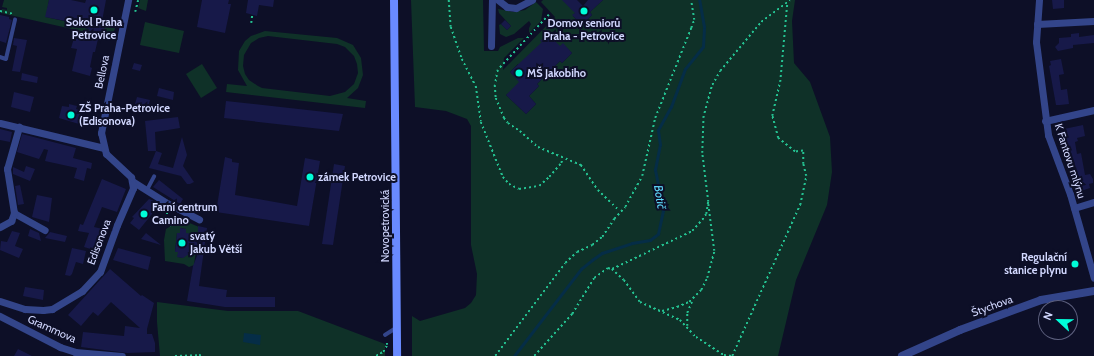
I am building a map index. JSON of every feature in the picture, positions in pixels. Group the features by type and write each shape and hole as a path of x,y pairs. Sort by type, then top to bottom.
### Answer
{"main road":[{"name":"Novopetrovická","path":"394,0 397,356"}],"street":[{"name":"Bellova","path":"104,148 101,140 102,128 128,0"},
{"path":"491,46 492,0"},
{"path":"498,0 503,5 513,8 521,7 532,0"},
{"name":"K Fantovu mlýnu","path":"1039,0 1036,42 1046,121 1052,149 1074,208 1094,278"},
{"path":"1037,24 1094,22"},
{"path":"1046,121 1094,110"},
{"path":"0,123 104,148 106,154 128,174 132,181 199,220"},
{"path":"0,227 11,221 14,213 7,169 19,127"},
{"name":"Edisonova","path":"0,301 25,309 43,310 64,303 82,291 100,272 117,225 133,188 132,181"},
{"path":"1074,208 1094,202"},
{"path":"14,213 45,230"},
{"name":"Štychova","path":"902,356 960,330 1041,300 1094,291"},
{"name":"Grammova","path":"0,316 44,340 75,354 122,356"}],"lane":[{"path":"0,58 6,59 15,20"},
{"path":"148,190 154,177"},
{"path":"385,335 397,327"}],"path":[{"path":"135,12 138,0"},
{"path":"449,0 451,27 462,59 476,86 481,122 503,177 509,184 519,189 539,186 553,172 563,158"},
{"path":"495,356 565,263 577,252 592,245 602,237 621,212 642,176 655,118 692,28 694,20 691,0"},
{"path":"662,311 677,308 693,298 701,290 712,265 714,251 702,153 703,118 710,89 720,71 761,22 790,0"},
{"path":"612,269 624,280 640,302 680,320 687,326 696,338 724,355 732,356 800,205 806,176 802,151 795,152 778,138 772,116 780,82 788,3"},
{"path":"0,11 16,15"},
{"path":"251,23 252,15"},
{"path":"549,15 498,70 495,85 496,98 504,118 508,123 520,131 538,147 581,165 598,190 621,212"},
{"path":"534,356 572,314 594,278 608,268 612,269 692,231 706,214 708,202"},
{"path":"170,227 167,212 171,205"},
{"path":"687,326 687,313 693,298"},
{"path":"376,356 383,352 386,345 385,335"},
{"path":"175,356 204,356"}],"green space":[{"path":"4,0 49,0 46,17 103,32 106,19 117,22 112,38 1,13 2,9 7,10 7,8 2,7"},
{"path":"140,0 148,0 146,11 138,8"},
{"path":"411,0 483,0 484,51 498,51 500,47 518,38 524,38 504,58 503,70 555,17 541,2 543,0 563,0 577,10 573,16 582,25 592,15 590,12 603,0 795,0 792,21 794,63 810,82 830,137 832,172 827,205 796,280 778,356 412,356 412,316 420,321 465,308 471,303 476,295 477,274 471,245 471,126 467,119 446,111 415,107","holes":["548,34 553,39 551,41 558,48 563,44 572,53 562,63 560,61 537,84 539,86 529,96 536,104 526,114 506,95 524,82 510,72 518,64 530,76 552,54 541,41"]},
{"path":"536,2 543,9 541,21 529,33 531,24 529,21 514,34 506,37 500,34 499,25 501,24 507,30 511,26 499,13 498,9 514,12 525,10"},
{"path":"145,22 184,31 179,53 140,45"},
{"path":"265,31 337,38 353,45 361,58 363,75 358,88 347,98 366,101 365,108 226,92 227,84 247,86 238,70 239,51 245,41 251,36","holes":["268,36 337,44 345,47 354,56 357,64 358,73 354,84 345,92 330,96 262,88 249,80 245,74 243,66 244,55 251,43 259,38"]},
{"path":"202,64 217,88 201,98 186,74"},
{"path":"179,221 185,221 199,227 194,265 189,267 184,264 165,261 164,240 166,229","holes":["180,228 186,229 183,258 178,257 178,252 175,251 177,233 180,233"]},
{"path":"157,302 228,311 298,311 385,344 385,356 160,356"}],"water":[{"path":"244,333 261,335 260,345 243,342"}],"building":[{"path":"49,0 71,0 85,3 86,0 106,0 102,21 106,21 102,40 98,39 95,52 93,52 90,76 72,71 77,49 71,48 74,38 86,41 89,29 80,27 81,24 45,17"},
{"path":"202,0 229,0 228,4 231,4 225,33 197,27"},
{"path":"248,0 274,0 273,7 259,5 257,16 246,13"},
{"name":"Domov seniorů Praha - Petrovice","path":"562,0 577,0 583,6 588,0 603,0 590,12 592,15 582,25 572,15 575,13"},
{"path":"1052,0 1064,0 1064,8 1053,9"},
{"path":"0,15 9,17 9,19 12,20 6,43 0,41"},
{"path":"505,20 511,26 507,30 501,24"},
{"path":"1079,33 1079,37 1094,35 1094,43 1073,45 1073,48 1058,51 1055,47 1059,43 1059,38 1071,37 1071,34"},
{"name":"MŠ Jakobiho","path":"548,34 560,46 563,43 572,53 562,63 560,61 537,84 539,86 529,96 536,104 526,114 506,95 519,82 510,72 542,42 540,41"},
{"path":"14,38 27,40 20,72 12,71 17,46 13,45"},
{"path":"1061,59 1064,74 1059,75 1061,90 1067,89 1069,104 1056,105 1049,66 1051,65 1050,61"},
{"path":"134,63 142,65 140,71 132,69"},
{"path":"22,73 38,77 37,83 21,80"},
{"path":"159,88 174,92 173,100 157,96"},
{"path":"14,92 34,97 30,112 11,107"},
{"path":"137,97 150,100 147,111 137,109 138,104 135,104"},
{"path":"226,101 343,114 339,131 224,118"},
{"name":"ZŠ Praha-Petrovice (Edisonova)","path":"69,104 77,106 76,109 83,111 79,124 59,118 62,106 69,107"},
{"path":"178,117 180,128 155,132 156,151 148,151 145,121"},
{"path":"1083,125 1085,136 1077,138 1078,141 1075,142 1077,154 1081,153 1085,175 1090,174 1093,179 1093,183 1089,184 1090,188 1081,191 1074,168 1071,169 1064,129"},
{"path":"0,129 12,132 10,142 0,140"},
{"path":"22,134 76,148 73,158 92,163 91,169 87,168 84,181 74,178 77,168 45,161 48,150 44,149 39,159 17,152"},
{"path":"182,137 187,155 183,166 194,182 190,184 187,184 181,176 149,168 156,151 162,153 158,164 173,168"},
{"name":"zámek Petrovice","path":"225,157 232,159 232,162 239,163 235,195 297,206 305,158 320,161 309,226 216,212"},
{"path":"334,164 345,166 333,245 322,244"},
{"path":"26,166 35,169 30,181 13,174 13,167 24,172"},
{"path":"102,179 126,189 117,212 102,207 94,227 107,230 101,252 84,247 89,233 78,231 80,224 83,225"},
{"path":"159,180 183,199 180,204 153,187"},
{"path":"20,185 24,204 18,205 15,186"},
{"path":"37,195 52,198 49,222 32,217"},
{"name":"Farní centrum Camino","path":"149,199 154,201 152,214 139,230 130,223 134,218 132,217"},
{"path":"198,226 207,228 199,286 227,290 226,297 275,297 275,307 225,307 187,301 193,266 201,246 183,258 177,257 178,252 175,252 177,233 180,233 180,228 186,229 186,233 198,235"},
{"path":"30,229 39,233 41,241 28,236"},
{"path":"12,231 20,233 15,246 23,249 19,258 0,250 1,241 7,242"},
{"path":"50,232 67,236 65,242 45,238"},
{"path":"146,233 161,245 141,239"},
{"path":"72,248 86,251 83,264 76,262 70,276 65,275"},
{"path":"118,248 151,257 148,270 113,260"},
{"path":"110,269 141,296 142,295 154,303 147,334 152,334 155,343 155,352 127,353 81,347 83,332 124,336 125,326 140,328 111,302 98,316 93,312 81,326 68,315"},
{"path":"25,287 44,290 43,300 23,296"},
{"path":"18,349 32,356 14,356"}],"waterway":[{"name":"Botič","path":"514,356 581,269 602,253 632,243 650,240 658,234 663,211 655,170 660,145 658,130 671,107 685,69 703,47 704,27 699,0"}],"place":[{"name":"Sokol Praha Petrovice","path":"94,10"},
{"name":"Domov seniorů Praha - Petrovice","path":"584,11"},
{"name":"MŠ Jakobiho","path":"519,73"},
{"name":"ZŠ Praha-Petrovice (Edisonova)","path":"71,115"},
{"name":"zámek Petrovice","path":"310,177"},
{"name":"Farní centrum Camino","path":"144,214"},
{"name":"svatý Jakub Větší","path":"182,243"},
{"name":"Regulační stanice plynu","path":"1075,264"}]}
